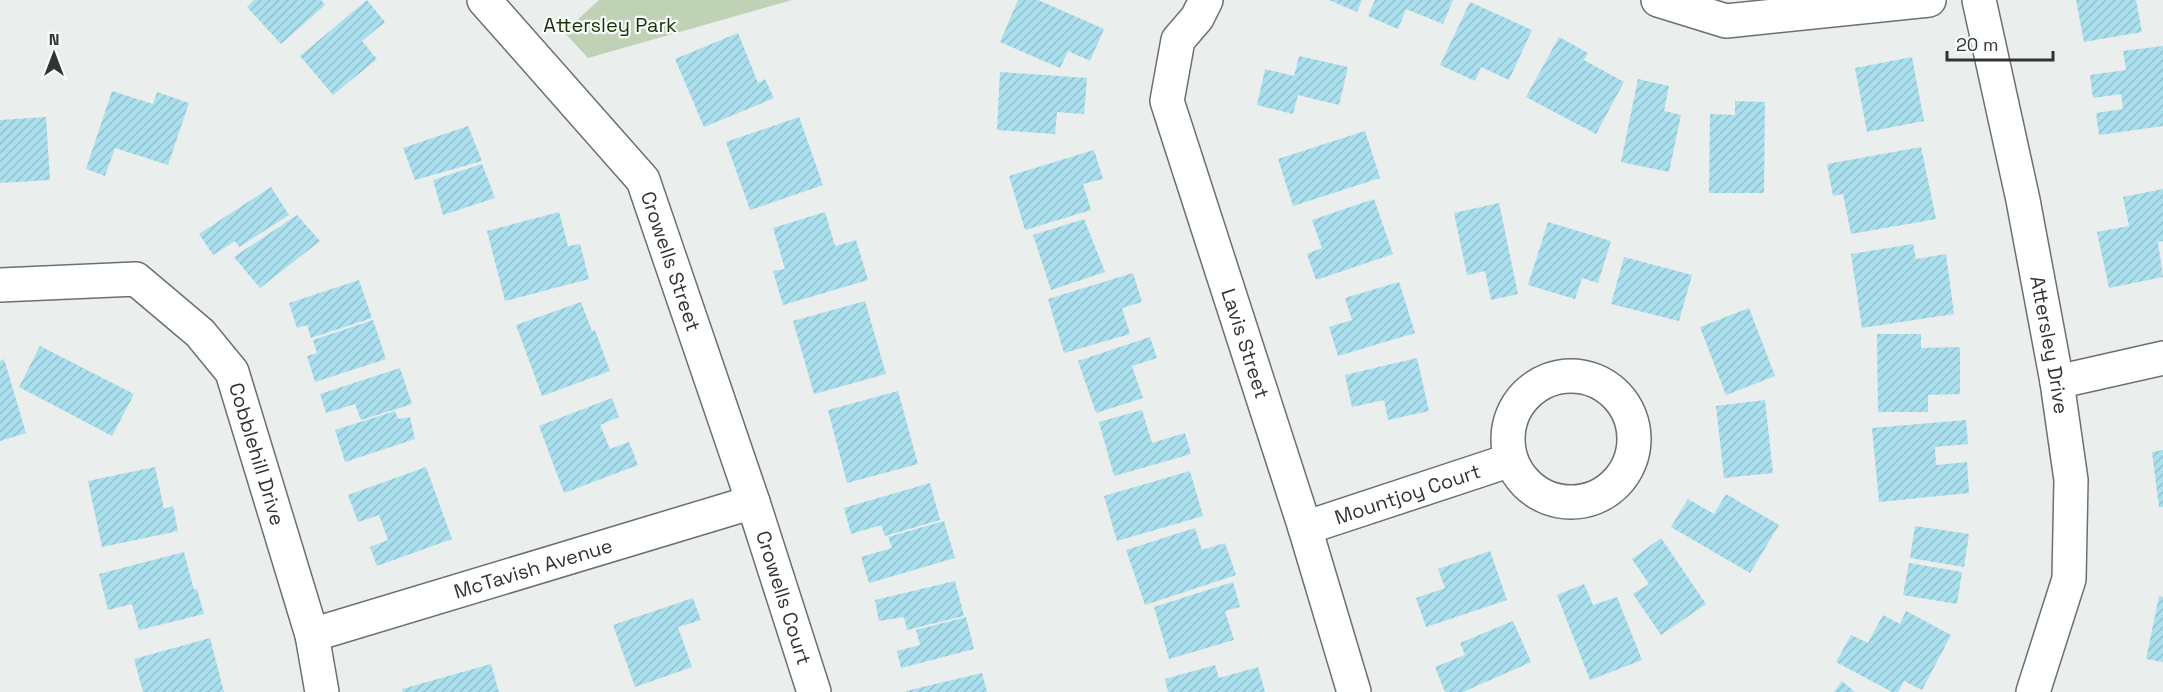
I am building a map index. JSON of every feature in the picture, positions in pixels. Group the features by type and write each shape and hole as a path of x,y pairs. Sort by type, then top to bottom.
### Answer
{"street":[{"name":"Crowells Street","path":"484,0 643,180 753,502"},
{"name":"Lavis Street","path":"1206,0 1197,18 1178,40 1167,101 1305,528 1354,692"},
{"path":"1658,0 1726,21 1929,0"},
{"name":"Attersley Drive","path":"1979,0 2023,200 2071,480 2068,579 2033,692"},
{"name":"Cobblehill Drive","path":"0,285 136,279 200,333 232,372 312,635 322,692"},
{"path":"2056,382 2163,358"},
{"name":"Mountjoy Court","path":"1305,528 1511,460"},
{"name":"McTavish Avenue","path":"312,635 753,502"},
{"name":"Crowells Court","path":"753,502 814,692"}],"green space":[{"name":"Attersley Park","path":"599,0 792,0 588,58 564,32"}],"building":[{"path":"254,0 321,0 325,5 281,44 247,7"},
{"path":"367,0 385,22 362,41 377,59 333,95 300,56"},
{"path":"1018,0 1038,0 1104,29 1090,61 1068,51 1060,68 1000,42"},
{"path":"1329,0 1362,0 1357,12"},
{"path":"1375,0 1453,0 1443,24 1406,9 1398,29 1368,16"},
{"path":"2076,0 2136,0 2142,32 2084,42"},
{"path":"1470,2 1532,30 1509,80 1481,67 1475,81 1440,65"},
{"path":"738,33 758,83 765,79 774,98 704,127 675,59"},
{"path":"1559,37 1588,53 1584,60 1624,82 1596,134 1526,97"},
{"path":"2163,46 2163,126 2099,135 2096,113 2123,109 2121,94 2093,98 2090,75 2126,70 2123,51"},
{"path":"1299,56 1348,67 1339,105 1298,95 1293,114 1257,105 1265,69 1294,76"},
{"path":"1912,57 1924,121 1867,132 1855,68"},
{"path":"1000,72 1087,78 1084,114 1057,112 1055,134 997,130"},
{"path":"1638,79 1669,86 1664,111 1681,115 1669,172 1621,162"},
{"path":"112,91 153,104 157,92 189,103 168,165 115,148 105,176 86,169"},
{"path":"1735,101 1765,102 1764,193 1709,193 1710,114 1735,115"},
{"path":"46,117 50,180 0,183 0,120"},
{"path":"799,117 823,185 750,210 726,142"},
{"path":"468,126 482,161 415,180 403,148"},
{"path":"1365,131 1380,178 1293,206 1278,159"},
{"path":"1921,147 1936,219 1851,234 1843,194 1833,196 1827,164"},
{"path":"1094,150 1103,179 1083,184 1091,210 1025,230 1009,176"},
{"path":"482,164 495,198 443,215 433,180"},
{"path":"271,187 289,215 239,247 235,241 213,255 199,234"},
{"path":"2163,189 2163,241 2158,242 2163,277 2109,288 2097,232 2129,226 2123,197"},
{"path":"1374,199 1393,254 1316,280 1307,254 1322,248 1312,220"},
{"path":"1499,203 1518,294 1491,300 1485,271 1467,275 1454,213"},
{"path":"559,212 568,246 580,244 589,279 505,301 487,231"},
{"path":"825,212 835,246 856,240 868,280 783,305 773,271 785,269 773,228"},
{"path":"297,215 320,241 260,288 234,257"},
{"path":"1084,219 1105,272 1051,290 1033,235"},
{"path":"1548,222 1611,241 1598,283 1582,278 1575,299 1528,285"},
{"path":"1913,244 1916,259 1946,254 1954,314 1862,328 1851,254"},
{"path":"1624,257 1692,275 1679,321 1611,304"},
{"path":"1133,273 1142,302 1122,308 1130,334 1064,353 1048,299"},
{"path":"359,280 372,318 311,338 307,325 297,328 289,303"},
{"path":"1399,282 1415,333 1338,356 1329,327 1352,320 1345,298"},
{"path":"865,301 886,374 814,394 793,321"},
{"path":"581,302 592,331 595,330 610,371 542,396 516,325"},
{"path":"1749,308 1775,376 1726,395 1700,327"},
{"path":"373,320 386,359 315,382 307,356 317,353 313,340"},
{"path":"1877,334 1921,334 1921,348 1960,347 1960,394 1928,395 1928,412 1878,412"},
{"path":"1150,337 1157,358 1132,366 1143,398 1096,413 1078,361"},
{"path":"40,346 134,394 112,436 19,387"},
{"path":"1417,358 1429,411 1388,420 1384,400 1352,407 1345,375"},
{"path":"4,359 26,433 0,441 0,361"},
{"path":"400,368 412,404 361,420 355,404 326,413 320,394"},
{"path":"898,391 918,464 847,483 828,410"},
{"path":"612,398 619,417 600,425 610,449 629,442 638,465 564,493 539,426"},
{"path":"1765,400 1773,473 1724,478 1716,406"},
{"path":"1142,410 1152,443 1185,433 1191,454 1114,476 1099,422"},
{"path":"395,411 398,419 410,417 415,439 345,462 335,430"},
{"path":"1966,420 1968,444 1935,447 1936,465 1967,462 1969,493 1879,502 1872,428"},
{"path":"2163,450 2163,507 2159,507 2152,452"},
{"path":"155,467 164,509 173,506 178,531 102,547 88,481"},
{"path":"426,467 452,539 377,566 370,547 388,540 379,515 358,522 348,495"},
{"path":"1190,471 1203,516 1117,541 1104,496"},
{"path":"930,483 940,520 885,536 881,525 851,534 844,508"},
{"path":"1726,494 1779,525 1750,573 1671,527 1688,499 1714,514"},
{"path":"944,521 955,558 869,583 861,557 892,548 888,537"},
{"path":"1915,526 1969,534 1964,567 1910,558"},
{"path":"1195,528 1202,550 1225,543 1236,575 1145,605 1126,550"},
{"path":"1661,538 1706,604 1661,635 1633,594 1649,584 1632,559"},
{"path":"1490,551 1507,600 1426,627 1416,598 1445,588 1438,569"},
{"path":"184,552 194,590 197,589 204,614 139,630 132,604 108,610 99,574"},
{"path":"1909,563 1962,572 1957,604 1903,595"},
{"path":"955,581 964,616 907,630 904,617 879,621 875,600"},
{"path":"1233,582 1240,607 1225,611 1234,640 1169,659 1154,607"},
{"path":"1584,584 1593,605 1617,597 1642,660 1590,680 1557,595"},
{"path":"2159,596 2163,597 2163,662 2146,659"},
{"path":"693,598 701,620 678,627 692,667 635,687 613,625"},
{"path":"1906,611 1951,635 1922,690 1904,681 1898,692 1892,692 1836,662 1851,635 1868,643 1883,615 1900,624"},
{"path":"966,617 974,649 901,668 897,651 920,645 916,630"},
{"path":"1513,621 1531,662 1463,692 1445,692 1435,667 1465,655 1460,643"},
{"path":"210,638 224,692 143,692 134,659"},
{"path":"491,664 499,692 403,692 402,689"},
{"path":"1215,665 1219,678 1258,667 1265,692 1168,692 1165,679"},
{"path":"982,673 987,692 906,692 906,691"},
{"path":"1842,681 1855,692 1834,692"}]}
